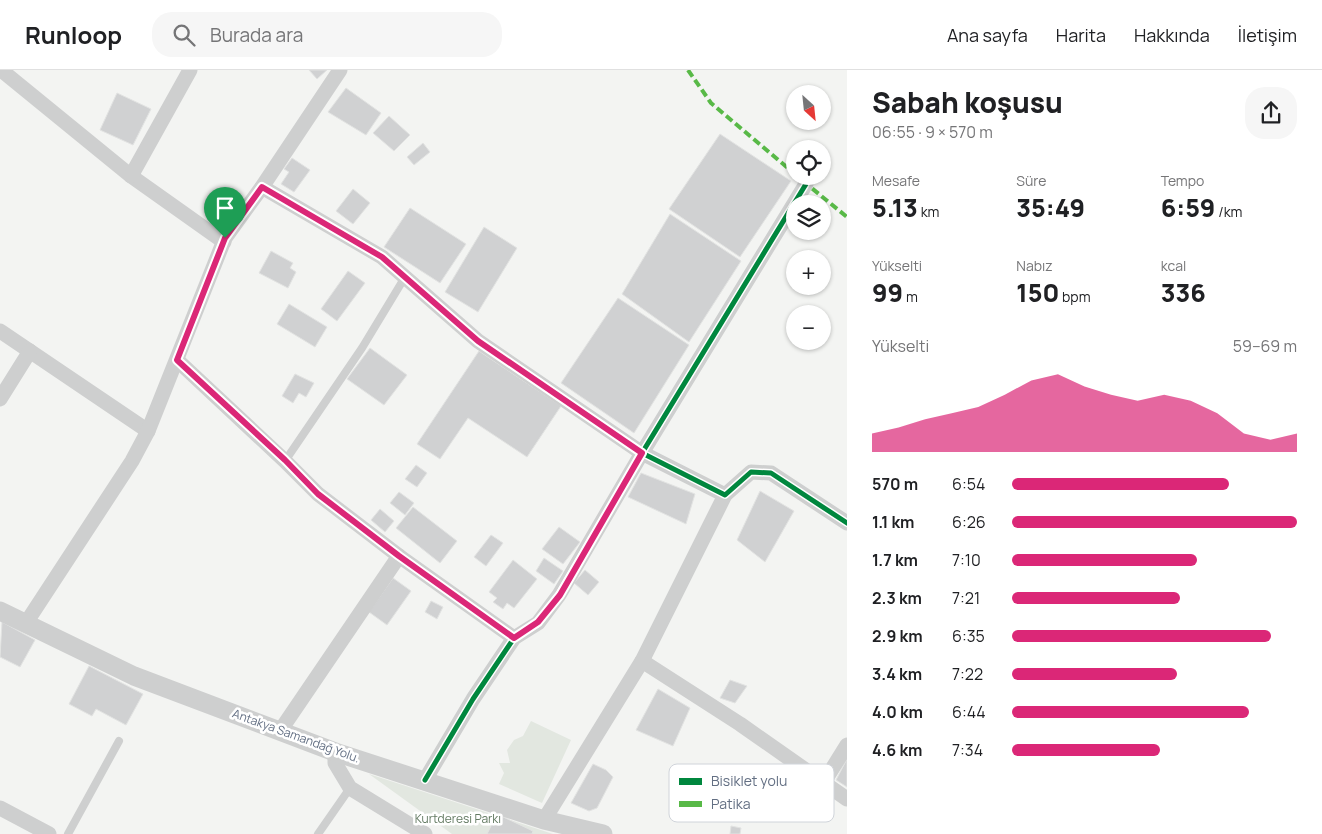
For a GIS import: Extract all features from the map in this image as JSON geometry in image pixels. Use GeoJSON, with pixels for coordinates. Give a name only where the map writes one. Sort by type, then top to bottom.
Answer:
{"type":"FeatureCollection","features":[{"type":"Feature","properties":{"kind":"street"},"geometry":{"type":"LineString","coordinates":[[1,70],[131,176],[224,242]]}},
{"type":"Feature","properties":{"kind":"street"},"geometry":{"type":"LineString","coordinates":[[131,176],[190,70]]}},
{"type":"Feature","properties":{"kind":"street"},"geometry":{"type":"LineString","coordinates":[[26,623],[132,461],[148,431],[224,242],[340,70]]}},
{"type":"Feature","properties":{"kind":"street"},"geometry":{"type":"LineString","coordinates":[[425,780],[473,699],[514,638],[538,622],[560,595],[642,453],[805,185]]}},
{"type":"Feature","properties":{"kind":"street"},"geometry":{"type":"LineString","coordinates":[[262,187],[382,257],[478,341],[642,453],[725,495]]}},
{"type":"Feature","properties":{"kind":"street"},"geometry":{"type":"LineString","coordinates":[[0,331],[148,431]]}},
{"type":"Feature","properties":{"kind":"street"},"geometry":{"type":"LineString","coordinates":[[0,399],[30,351]]}},
{"type":"Feature","properties":{"kind":"street"},"geometry":{"type":"LineString","coordinates":[[177,360],[285,460],[318,494],[399,556],[514,638]]}},
{"type":"Feature","properties":{"kind":"street"},"geometry":{"type":"LineString","coordinates":[[544,820],[642,661],[725,495],[751,472],[771,473],[847,523]]}},
{"type":"Feature","properties":{"kind":"street"},"geometry":{"type":"LineString","coordinates":[[280,731],[399,556]]}},
{"type":"Feature","properties":{"kind":"street","name":"Antakya Samandağ Yolu."},"geometry":{"type":"LineString","coordinates":[[0,611],[134,676],[335,752],[544,820],[603,834]]}},
{"type":"Feature","properties":{"kind":"street"},"geometry":{"type":"LineString","coordinates":[[642,661],[798,764]]}},
{"type":"Feature","properties":{"kind":"street"},"geometry":{"type":"LineString","coordinates":[[834,766],[847,745]]}},
{"type":"Feature","properties":{"kind":"street"},"geometry":{"type":"LineString","coordinates":[[335,752],[335,764],[350,788],[425,834]]}},
{"type":"Feature","properties":{"kind":"street"},"geometry":{"type":"LineString","coordinates":[[834,789],[847,799]]}},
{"type":"Feature","properties":{"kind":"street"},"geometry":{"type":"LineString","coordinates":[[0,808],[49,834]]}},
{"type":"Feature","properties":{"kind":"lane"},"geometry":{"type":"LineString","coordinates":[[285,460],[362,348],[405,277]]}},
{"type":"Feature","properties":{"kind":"lane"},"geometry":{"type":"LineString","coordinates":[[68,834],[119,741]]}},
{"type":"Feature","properties":{"kind":"lane"},"geometry":{"type":"LineString","coordinates":[[318,834],[350,788]]}},
{"type":"Feature","properties":{"kind":"green space"},"geometry":{"type":"Polygon","coordinates":[[[531,721],[571,740],[542,803],[499,784],[504,773],[499,763],[510,763],[507,750],[514,740],[523,736],[531,721]]]}},
{"type":"Feature","properties":{"kind":"green space","name":"Kurtderesi Parkı"},"geometry":{"type":"Polygon","coordinates":[[[369,774],[553,834],[452,834],[369,774]]]}},
{"type":"Feature","properties":{"kind":"building"},"geometry":{"type":"Polygon","coordinates":[[[309,70],[327,70],[317,79],[309,70]]]}},
{"type":"Feature","properties":{"kind":"building"},"geometry":{"type":"Polygon","coordinates":[[[346,88],[381,113],[366,135],[328,112],[346,88]]]}},
{"type":"Feature","properties":{"kind":"building"},"geometry":{"type":"Polygon","coordinates":[[[117,93],[151,109],[133,145],[100,130],[117,93]]]}},
{"type":"Feature","properties":{"kind":"building"},"geometry":{"type":"Polygon","coordinates":[[[389,116],[410,135],[394,151],[373,133],[389,116]]]}},
{"type":"Feature","properties":{"kind":"building"},"geometry":{"type":"Polygon","coordinates":[[[720,134],[786,178],[786,185],[788,185],[740,257],[669,209],[720,134]]]}},
{"type":"Feature","properties":{"kind":"building"},"geometry":{"type":"Polygon","coordinates":[[[423,143],[430,152],[414,165],[407,157],[423,143]]]}},
{"type":"Feature","properties":{"kind":"building"},"geometry":{"type":"Polygon","coordinates":[[[292,158],[310,170],[294,192],[281,184],[289,172],[284,169],[292,158]]]}},
{"type":"Feature","properties":{"kind":"building"},"geometry":{"type":"Polygon","coordinates":[[[353,189],[370,203],[353,224],[336,211],[353,189]]]}},
{"type":"Feature","properties":{"kind":"building"},"geometry":{"type":"Polygon","coordinates":[[[410,208],[466,244],[440,283],[384,247],[410,208]]]}},
{"type":"Feature","properties":{"kind":"building"},"geometry":{"type":"Polygon","coordinates":[[[670,214],[741,261],[689,342],[622,294],[670,214]]]}},
{"type":"Feature","properties":{"kind":"building"},"geometry":{"type":"Polygon","coordinates":[[[484,227],[517,248],[478,312],[445,292],[484,227]]]}},
{"type":"Feature","properties":{"kind":"building"},"geometry":{"type":"Polygon","coordinates":[[[271,251],[293,263],[290,268],[296,272],[288,288],[259,273],[271,251]]]}},
{"type":"Feature","properties":{"kind":"building"},"geometry":{"type":"Polygon","coordinates":[[[348,271],[365,283],[337,321],[321,309],[348,271]]]}},
{"type":"Feature","properties":{"kind":"building"},"geometry":{"type":"Polygon","coordinates":[[[618,298],[689,345],[634,433],[561,383],[618,298]]]}},
{"type":"Feature","properties":{"kind":"building"},"geometry":{"type":"Polygon","coordinates":[[[289,304],[327,327],[315,347],[277,324],[289,304]]]}},
{"type":"Feature","properties":{"kind":"building"},"geometry":{"type":"Polygon","coordinates":[[[370,348],[407,375],[384,405],[347,379],[370,348]]]}},
{"type":"Feature","properties":{"kind":"building"},"geometry":{"type":"Polygon","coordinates":[[[479,351],[561,406],[527,457],[468,418],[440,459],[417,444],[479,351]]]}},
{"type":"Feature","properties":{"kind":"building"},"geometry":{"type":"Polygon","coordinates":[[[295,374],[314,383],[306,397],[299,393],[293,403],[282,396],[295,374]]]}},
{"type":"Feature","properties":{"kind":"building"},"geometry":{"type":"Polygon","coordinates":[[[416,465],[427,473],[417,487],[405,479],[416,465]]]}},
{"type":"Feature","properties":{"kind":"building"},"geometry":{"type":"Polygon","coordinates":[[[641,473],[695,494],[686,524],[628,497],[641,473]]]}},
{"type":"Feature","properties":{"kind":"building"},"geometry":{"type":"Polygon","coordinates":[[[760,491],[794,511],[765,562],[737,540],[760,491]]]}},
{"type":"Feature","properties":{"kind":"building"},"geometry":{"type":"Polygon","coordinates":[[[399,492],[414,503],[405,515],[390,503],[399,492]]]}},
{"type":"Feature","properties":{"kind":"building"},"geometry":{"type":"Polygon","coordinates":[[[413,507],[457,541],[440,563],[396,528],[413,507]]]}},
{"type":"Feature","properties":{"kind":"building"},"geometry":{"type":"Polygon","coordinates":[[[380,509],[394,521],[385,532],[371,520],[380,509]]]}},
{"type":"Feature","properties":{"kind":"building"},"geometry":{"type":"Polygon","coordinates":[[[559,527],[580,542],[563,564],[542,549],[559,527]]]}},
{"type":"Feature","properties":{"kind":"building"},"geometry":{"type":"Polygon","coordinates":[[[491,535],[503,543],[486,566],[474,557],[491,535]]]}},
{"type":"Feature","properties":{"kind":"building"},"geometry":{"type":"Polygon","coordinates":[[[544,558],[563,571],[554,584],[536,571],[544,558]]]}},
{"type":"Feature","properties":{"kind":"building"},"geometry":{"type":"Polygon","coordinates":[[[513,560],[537,579],[514,608],[507,603],[503,609],[493,602],[497,598],[489,592],[513,560]]]}},
{"type":"Feature","properties":{"kind":"building"},"geometry":{"type":"Polygon","coordinates":[[[585,570],[599,582],[588,595],[574,583],[585,570]]]}},
{"type":"Feature","properties":{"kind":"building"},"geometry":{"type":"Polygon","coordinates":[[[393,578],[411,591],[387,625],[369,612],[393,578]]]}},
{"type":"Feature","properties":{"kind":"building"},"geometry":{"type":"Polygon","coordinates":[[[431,601],[443,607],[437,619],[425,612],[431,601]]]}},
{"type":"Feature","properties":{"kind":"building"},"geometry":{"type":"Polygon","coordinates":[[[2,622],[35,640],[20,667],[0,657],[2,622]]]}},
{"type":"Feature","properties":{"kind":"building"},"geometry":{"type":"Polygon","coordinates":[[[89,666],[143,694],[126,725],[96,709],[92,716],[69,704],[89,666]]]}},
{"type":"Feature","properties":{"kind":"building"},"geometry":{"type":"Polygon","coordinates":[[[730,680],[747,686],[735,703],[720,698],[730,680]]]}},
{"type":"Feature","properties":{"kind":"building"},"geometry":{"type":"Polygon","coordinates":[[[658,689],[690,708],[673,746],[636,730],[658,689]]]}},
{"type":"Feature","properties":{"kind":"building"},"geometry":{"type":"Polygon","coordinates":[[[847,759],[847,787],[836,780],[847,759]]]}},
{"type":"Feature","properties":{"kind":"building"},"geometry":{"type":"Polygon","coordinates":[[[593,764],[606,770],[613,777],[597,808],[589,811],[571,803],[593,764]]]}},
{"type":"Feature","properties":{"kind":"building"},"geometry":{"type":"Polygon","coordinates":[[[497,814],[533,831],[532,834],[487,834],[497,814]]]}},
{"type":"Feature","properties":{"kind":"building"},"geometry":{"type":"Polygon","coordinates":[[[731,826],[741,828],[740,834],[730,834],[731,826]]]}},
{"type":"Feature","properties":{"kind":"marked path"},"geometry":{"type":"LineString","coordinates":[[688,70],[711,103],[786,166]]}},
{"type":"Feature","properties":{"kind":"marked path"},"geometry":{"type":"LineString","coordinates":[[808,185],[847,217]]}},
{"type":"Feature","properties":{"kind":"cycle path"},"geometry":{"type":"LineString","coordinates":[[425,780],[473,699],[514,638],[538,623],[559,595],[642,453],[805,185]]}},
{"type":"Feature","properties":{"kind":"cycle path"},"geometry":{"type":"LineString","coordinates":[[262,187],[382,257],[478,341],[642,453],[725,495],[751,472],[771,473],[847,523]]}},
{"type":"Feature","properties":{"kind":"route"},"geometry":{"type":"LineString","coordinates":[[262,187],[382,257],[478,341],[642,453],[560,595],[538,622],[514,638],[399,556],[318,494],[285,460],[177,360],[225,238],[262,187]]}}]}
